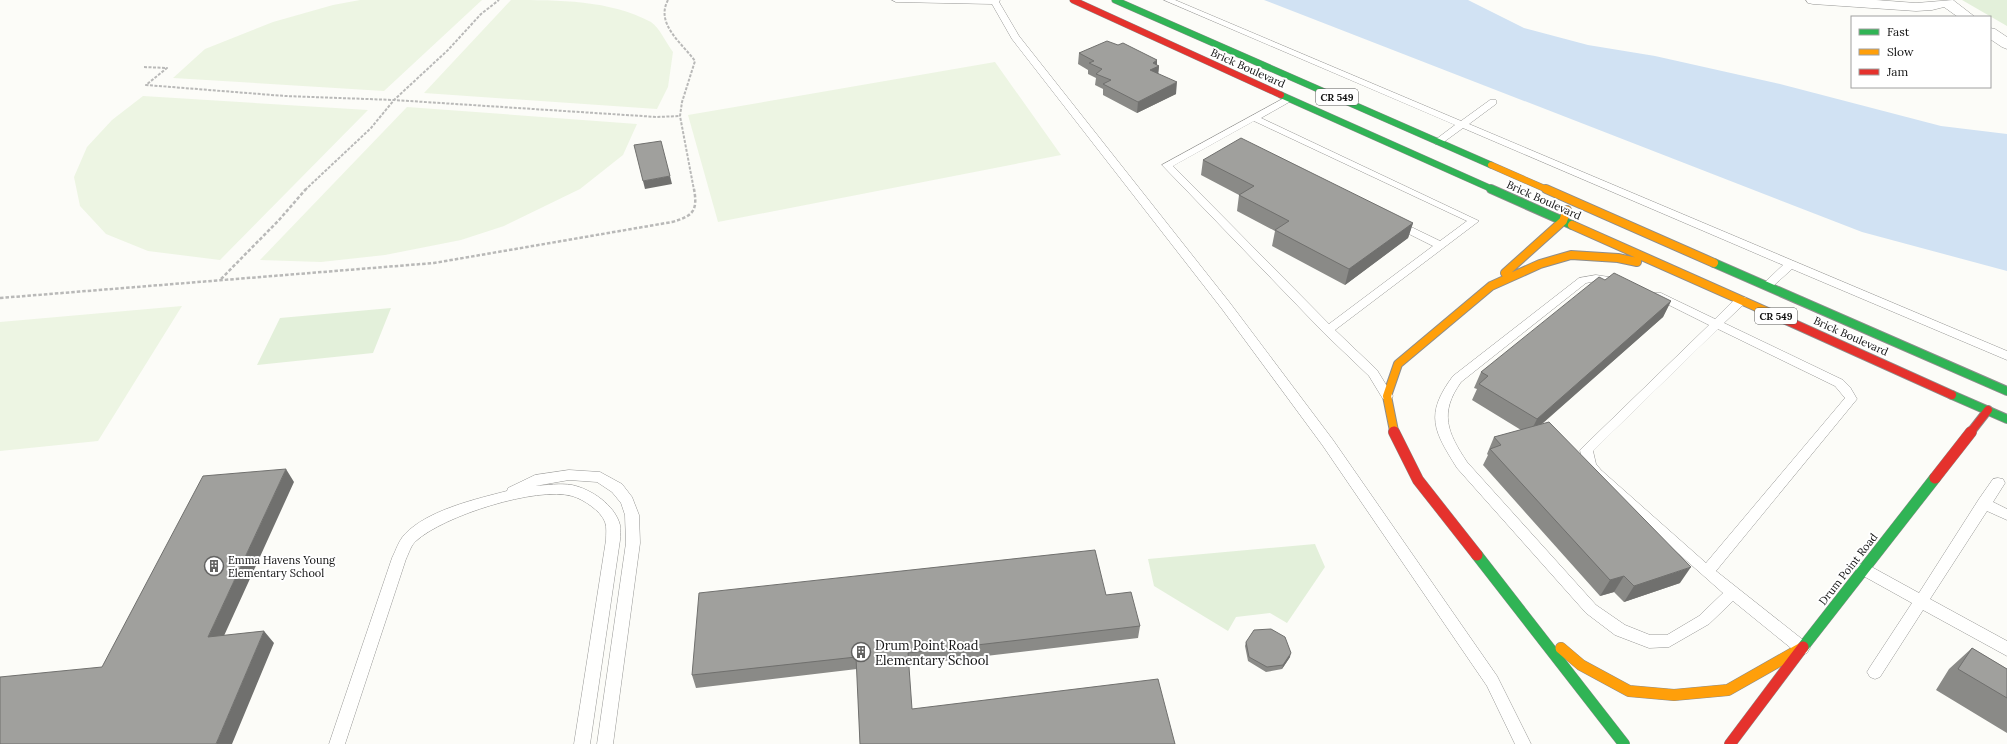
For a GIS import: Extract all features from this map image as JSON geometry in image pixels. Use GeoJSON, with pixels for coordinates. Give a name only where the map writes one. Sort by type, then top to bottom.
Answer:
{"type":"FeatureCollection","features":[{"type":"Feature","properties":{"kind":"main road","name":"Brick Boulevard"},"geometry":{"type":"LineString","coordinates":[[1073,0],[1288,99],[2007,419]]}},
{"type":"Feature","properties":{"kind":"main road","name":"Brick Boulevard"},"geometry":{"type":"LineString","coordinates":[[1115,0],[2007,391]]}},
{"type":"Feature","properties":{"kind":"main road"},"geometry":{"type":"LineString","coordinates":[[1559,195],[1567,209],[1563,221],[1491,286],[1398,364],[1387,396],[1395,436],[1418,480],[1528,619],[1624,744]]}},
{"type":"Feature","properties":{"kind":"main road"},"geometry":{"type":"LineString","coordinates":[[1491,286],[1540,264],[1571,255],[1618,258],[1676,272]]}},
{"type":"Feature","properties":{"kind":"main road"},"geometry":{"type":"LineString","coordinates":[[1988,410],[2007,413]]}},
{"type":"Feature","properties":{"kind":"main road","name":"Drum Point Road"},"geometry":{"type":"LineString","coordinates":[[1730,744],[1863,569],[1988,410]]}},
{"type":"Feature","properties":{"kind":"main road"},"geometry":{"type":"LineString","coordinates":[[1528,619],[1581,665],[1629,691],[1674,695],[1728,690],[1802,648]]}},
{"type":"Feature","properties":{"kind":"street"},"geometry":{"type":"LineString","coordinates":[[1813,0],[1916,7],[1930,7],[1946,1],[1967,16]]}},
{"type":"Feature","properties":{"kind":"street"},"geometry":{"type":"LineString","coordinates":[[1991,33],[2007,44]]}},
{"type":"Feature","properties":{"kind":"lane"},"geometry":{"type":"LineString","coordinates":[[896,0],[996,1],[1015,37],[1226,306],[1328,443],[1492,681],[1523,744]]}},
{"type":"Feature","properties":{"kind":"lane"},"geometry":{"type":"LineString","coordinates":[[1168,0],[2007,356]]}},
{"type":"Feature","properties":{"kind":"lane"},"geometry":{"type":"LineString","coordinates":[[1288,99],[1254,118],[1224,138],[1167,165],[1372,373],[1387,396]]}},
{"type":"Feature","properties":{"kind":"lane"},"geometry":{"type":"LineString","coordinates":[[1438,142],[1460,124],[1493,102]]}},
{"type":"Feature","properties":{"kind":"lane"},"geometry":{"type":"LineString","coordinates":[[1254,118],[1474,221],[1328,330]]}},
{"type":"Feature","properties":{"kind":"lane"},"geometry":{"type":"LineString","coordinates":[[1384,218],[1441,246]]}},
{"type":"Feature","properties":{"kind":"lane"},"geometry":{"type":"LineString","coordinates":[[1767,286],[1791,264]]}},
{"type":"Feature","properties":{"kind":"lane"},"geometry":{"type":"LineString","coordinates":[[1708,572],[1851,399],[1846,390],[1839,383],[1719,323],[1640,287],[1614,280],[1596,278],[1583,280],[1456,379],[1447,391],[1442,404],[1440,419],[1446,440],[1462,465],[1591,609],[1620,630],[1649,642],[1669,640],[1704,620],[1733,592]]}},
{"type":"Feature","properties":{"kind":"lane"},"geometry":{"type":"LineString","coordinates":[[1741,300],[1719,323],[1586,450],[1590,465],[1596,473],[1708,572],[1802,648]]}},
{"type":"Feature","properties":{"kind":"lane"},"geometry":{"type":"LineString","coordinates":[[503,497],[536,480],[570,475],[600,477],[617,488],[627,501],[632,516],[633,543],[605,744]]}},
{"type":"Feature","properties":{"kind":"lane"},"geometry":{"type":"LineString","coordinates":[[1875,672],[1998,483]]}},
{"type":"Feature","properties":{"kind":"lane"},"geometry":{"type":"LineString","coordinates":[[337,744],[399,558],[410,538],[428,525],[459,509],[503,497],[540,491],[570,490],[596,502],[612,521],[613,540],[582,744]]}},
{"type":"Feature","properties":{"kind":"lane"},"geometry":{"type":"LineString","coordinates":[[1984,503],[2007,515]]}},
{"type":"Feature","properties":{"kind":"lane"},"geometry":{"type":"LineString","coordinates":[[1863,569],[2007,649]]}},
{"type":"Feature","properties":{"kind":"lane"},"geometry":{"type":"LineString","coordinates":[[601,616],[623,614]]}},
{"type":"Feature","properties":{"kind":"path"},"geometry":{"type":"LineString","coordinates":[[221,280],[279,220],[300,195],[371,128],[394,100],[448,50],[481,14],[499,0]]}},
{"type":"Feature","properties":{"kind":"path"},"geometry":{"type":"LineString","coordinates":[[0,298],[434,263],[664,223],[684,218],[692,214],[697,204],[679,106],[691,80],[695,61],[678,42],[663,18],[664,9],[668,0]]}},
{"type":"Feature","properties":{"kind":"path"},"geometry":{"type":"LineString","coordinates":[[144,67],[167,68],[146,85],[285,96],[394,100],[604,114],[680,116]]}},
{"type":"Feature","properties":{"kind":"green space"},"geometry":{"type":"Polygon","coordinates":[[[360,0],[482,0],[384,91],[173,78],[205,49],[273,22],[333,5],[360,0]]]}},
{"type":"Feature","properties":{"kind":"green space"},"geometry":{"type":"Polygon","coordinates":[[[511,0],[565,1],[601,5],[618,9],[651,22],[660,32],[673,52],[668,87],[657,109],[424,93],[511,0]]]}},
{"type":"Feature","properties":{"kind":"green space"},"geometry":{"type":"Polygon","coordinates":[[[1962,0],[2007,0],[2007,26],[1962,0]]]}},
{"type":"Feature","properties":{"kind":"green space"},"geometry":{"type":"Polygon","coordinates":[[[995,62],[1061,155],[718,222],[688,115],[995,62]]]}},
{"type":"Feature","properties":{"kind":"green space"},"geometry":{"type":"Polygon","coordinates":[[[143,96],[368,110],[220,260],[148,251],[106,234],[80,206],[74,177],[87,147],[112,120],[143,96]]]}},
{"type":"Feature","properties":{"kind":"green space"},"geometry":{"type":"Polygon","coordinates":[[[407,107],[637,124],[623,155],[580,189],[504,226],[461,240],[385,255],[321,262],[260,260],[407,107]]]}},
{"type":"Feature","properties":{"kind":"green space"},"geometry":{"type":"Polygon","coordinates":[[[182,306],[98,441],[0,451],[0,322],[182,306]]]}},
{"type":"Feature","properties":{"kind":"green space"},"geometry":{"type":"Polygon","coordinates":[[[391,308],[373,353],[257,365],[280,318],[391,308]]]}},
{"type":"Feature","properties":{"kind":"green space"},"geometry":{"type":"Polygon","coordinates":[[[1315,544],[1325,567],[1287,623],[1270,613],[1236,617],[1228,631],[1154,586],[1148,559],[1315,544]]]}},
{"type":"Feature","properties":{"kind":"water"},"geometry":{"type":"Polygon","coordinates":[[[1264,0],[1468,0],[1524,28],[1588,45],[1655,56],[1780,84],[1941,126],[2007,134],[2007,271],[1862,232],[1264,0]]]}},
{"type":"Feature","properties":{"kind":"building"},"geometry":{"type":"Polygon","coordinates":[[[1107,41],[1118,45],[1123,43],[1157,60],[1153,63],[1159,66],[1150,70],[1177,82],[1138,102],[1103,84],[1111,80],[1096,74],[1102,69],[1089,63],[1094,61],[1079,53],[1107,41]]]}},
{"type":"Feature","properties":{"kind":"building"},"geometry":{"type":"Polygon","coordinates":[[[1241,138],[1413,223],[1349,269],[1275,230],[1289,221],[1239,195],[1254,186],[1203,160],[1241,138]]]}},
{"type":"Feature","properties":{"kind":"building"},"geometry":{"type":"Polygon","coordinates":[[[661,141],[670,176],[643,181],[634,145],[661,141]]]}},
{"type":"Feature","properties":{"kind":"building"},"geometry":{"type":"Polygon","coordinates":[[[1614,273],[1671,301],[1537,419],[1479,384],[1488,376],[1481,372],[1599,277],[1605,280],[1614,273]]]}},
{"type":"Feature","properties":{"kind":"building"},"geometry":{"type":"Polygon","coordinates":[[[1549,422],[1691,567],[1634,586],[1624,576],[1610,580],[1490,449],[1501,445],[1494,437],[1549,422]]]}},
{"type":"Feature","properties":{"kind":"building","name":"Emma Havens Young Elementary School"},"geometry":{"type":"Polygon","coordinates":[[[286,469],[208,637],[264,631],[216,744],[0,744],[0,677],[102,667],[203,476],[286,469]]]}},
{"type":"Feature","properties":{"kind":"building","name":"Drum Point Road Elementary School"},"geometry":{"type":"Polygon","coordinates":[[[1095,550],[1106,595],[1131,592],[1140,626],[908,653],[912,709],[1158,679],[1175,744],[860,744],[856,657],[692,675],[699,593],[1095,550]]]}},
{"type":"Feature","properties":{"kind":"building"},"geometry":{"type":"Polygon","coordinates":[[[1271,629],[1285,637],[1291,653],[1283,665],[1267,667],[1249,657],[1246,642],[1254,630],[1271,629]]]}},
{"type":"Feature","properties":{"kind":"building"},"geometry":{"type":"Polygon","coordinates":[[[1972,648],[2007,669],[2007,698],[1958,669],[1972,648]]]}},
{"type":"Feature","properties":{"kind":"traffic: fast"},"geometry":{"type":"LineString","coordinates":[[1115,0],[1491,165]]}},
{"type":"Feature","properties":{"kind":"traffic: fast"},"geometry":{"type":"LineString","coordinates":[[1281,95],[1572,225]]}},
{"type":"Feature","properties":{"kind":"traffic: fast"},"geometry":{"type":"LineString","coordinates":[[1714,263],[2007,391]]}},
{"type":"Feature","properties":{"kind":"traffic: fast"},"geometry":{"type":"LineString","coordinates":[[1952,395],[2007,419]]}},
{"type":"Feature","properties":{"kind":"traffic: fast"},"geometry":{"type":"LineString","coordinates":[[1803,647],[1935,478]]}},
{"type":"Feature","properties":{"kind":"traffic: fast"},"geometry":{"type":"LineString","coordinates":[[1477,555],[1624,744]]}},
{"type":"Feature","properties":{"kind":"traffic: slow"},"geometry":{"type":"LineString","coordinates":[[1491,165],[1714,263]]}},
{"type":"Feature","properties":{"kind":"traffic: slow"},"geometry":{"type":"LineString","coordinates":[[1505,273],[1563,221],[1567,210]]}},
{"type":"Feature","properties":{"kind":"traffic: slow"},"geometry":{"type":"LineString","coordinates":[[1572,225],[1779,317]]}},
{"type":"Feature","properties":{"kind":"traffic: slow"},"geometry":{"type":"LineString","coordinates":[[1394,431],[1387,396],[1398,364],[1491,286],[1540,264],[1571,255],[1618,258],[1637,262]]}},
{"type":"Feature","properties":{"kind":"traffic: slow"},"geometry":{"type":"LineString","coordinates":[[1561,648],[1581,665],[1629,691],[1674,695],[1728,690],[1802,648]]}},
{"type":"Feature","properties":{"kind":"traffic: jam"},"geometry":{"type":"LineString","coordinates":[[1073,0],[1281,95]]}},
{"type":"Feature","properties":{"kind":"traffic: jam"},"geometry":{"type":"LineString","coordinates":[[1779,317],[1952,395]]}},
{"type":"Feature","properties":{"kind":"traffic: jam"},"geometry":{"type":"LineString","coordinates":[[1935,478],[1988,410]]}},
{"type":"Feature","properties":{"kind":"traffic: jam"},"geometry":{"type":"LineString","coordinates":[[1394,431],[1418,480],[1477,555]]}},
{"type":"Feature","properties":{"kind":"traffic: jam"},"geometry":{"type":"LineString","coordinates":[[1730,744],[1803,647]]}},
{"type":"Feature","properties":{"kind":"place","name":"Emma Havens Young Elementary School"},"geometry":{"type":"Point","coordinates":[214,566]}},
{"type":"Feature","properties":{"kind":"place","name":"Drum Point Road Elementary School"},"geometry":{"type":"Point","coordinates":[861,652]}}]}
